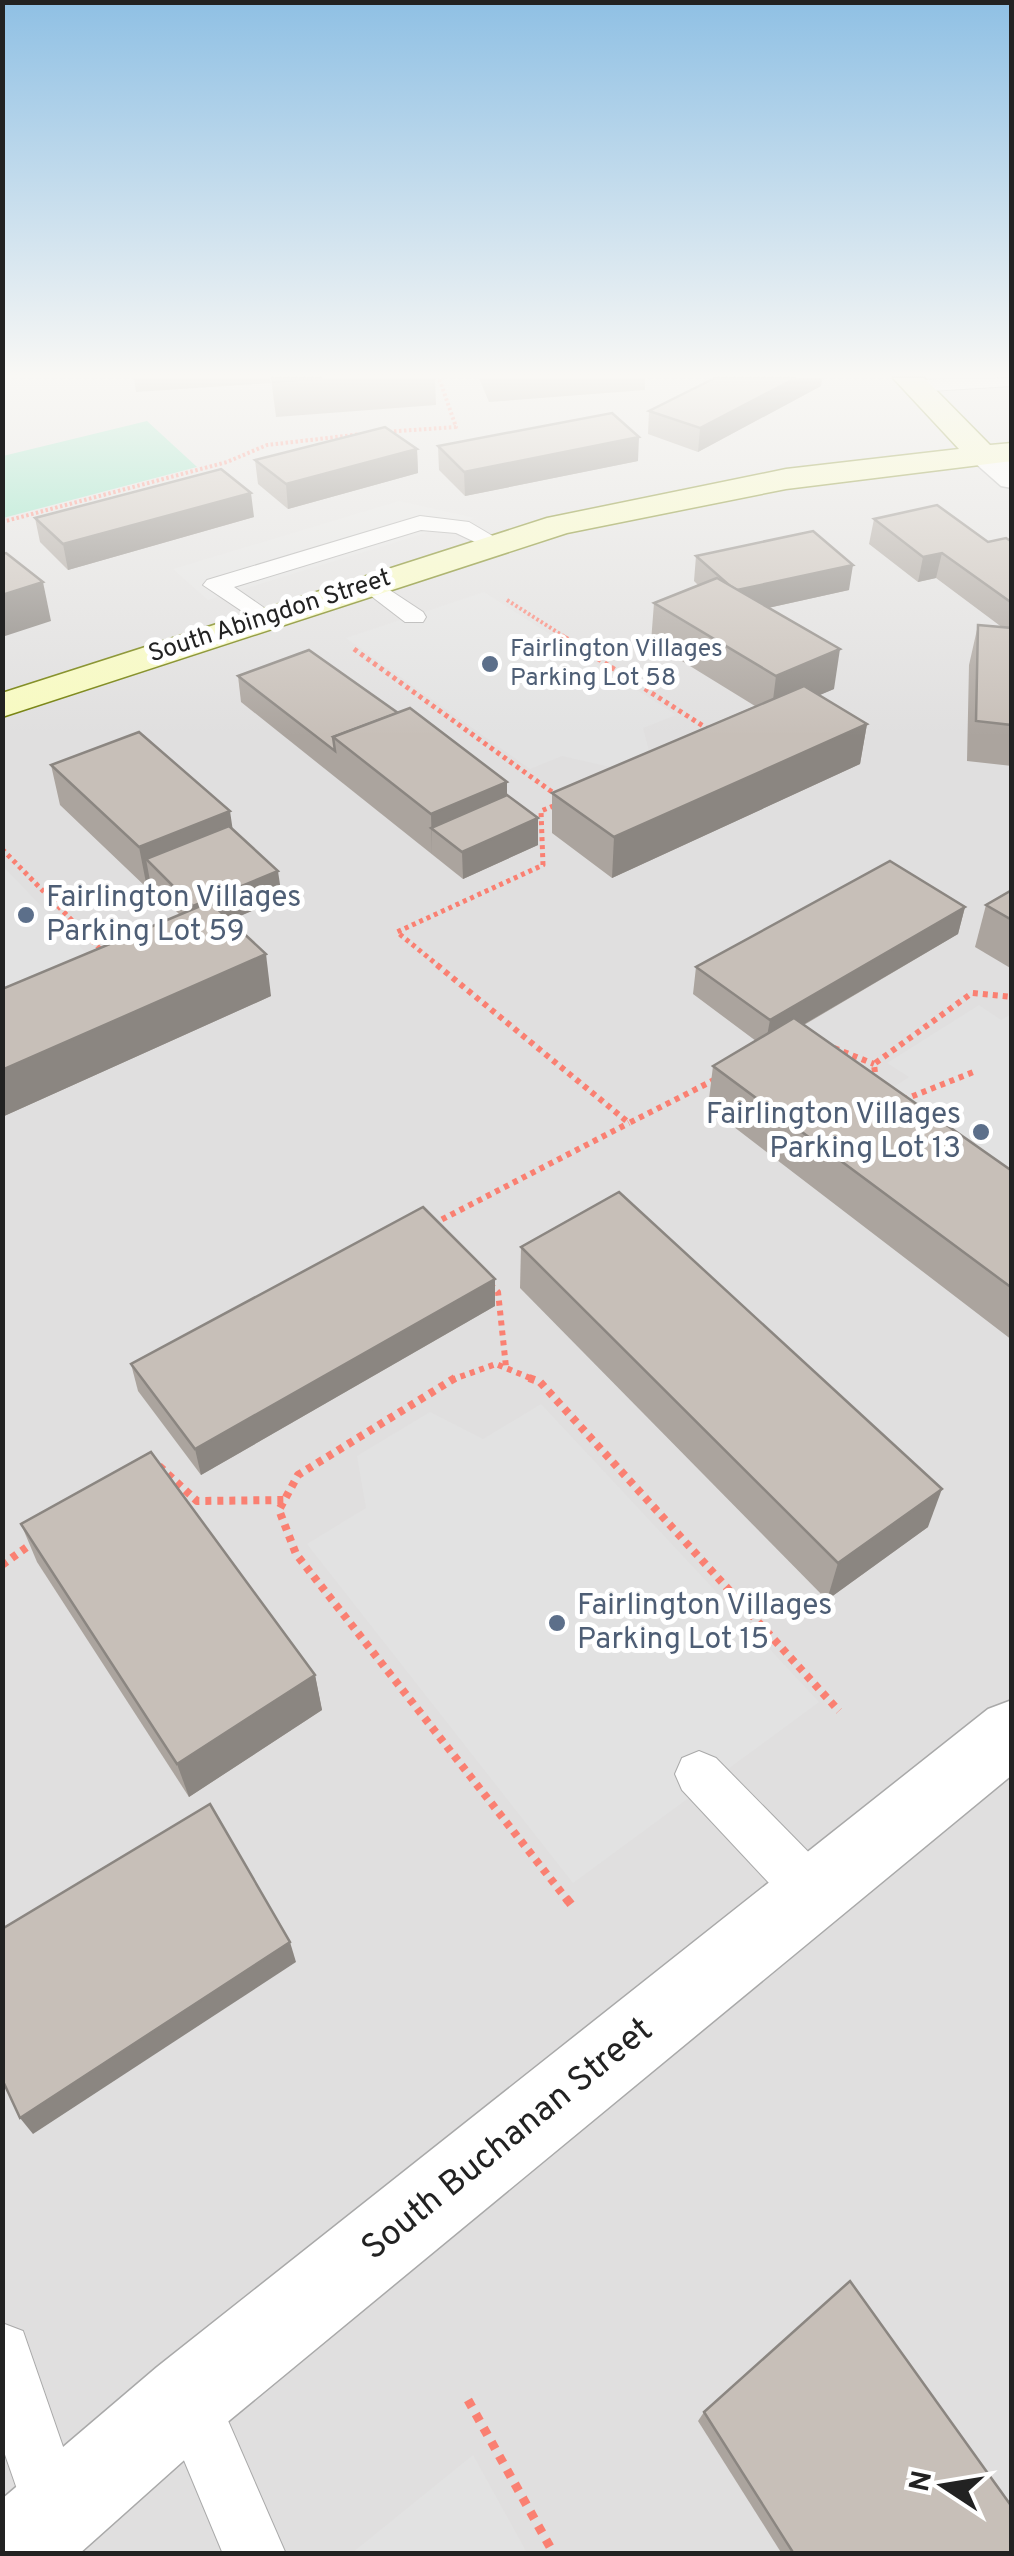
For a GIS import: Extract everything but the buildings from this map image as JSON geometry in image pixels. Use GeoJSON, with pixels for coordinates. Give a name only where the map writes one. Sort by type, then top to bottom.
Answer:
{"type":"FeatureCollection","features":[{"type":"Feature","properties":{"kind":"street","name":"South Abingdon Street"},"geometry":{"type":"LineString","coordinates":[[2,706],[559,525],[696,497]]}},
{"type":"Feature","properties":{"kind":"street","name":"South Buchanan Street"},"geometry":{"type":"LineString","coordinates":[[33,2535],[188,2398],[1012,1732]]}},
{"type":"Feature","properties":{"kind":"lane"},"geometry":{"type":"LineString","coordinates":[[264,618],[215,585],[420,523],[461,527],[496,545]]}},
{"type":"Feature","properties":{"kind":"lane"},"geometry":{"type":"LineString","coordinates":[[370,584],[414,617]]}},
{"type":"Feature","properties":{"kind":"lane"},"geometry":{"type":"LineString","coordinates":[[698,1774],[814,1894]]}},
{"type":"Feature","properties":{"kind":"lane"},"geometry":{"type":"LineString","coordinates":[[2,2352],[33,2535]]}},
{"type":"Feature","properties":{"kind":"lane"},"geometry":{"type":"LineString","coordinates":[[188,2398],[255,2554]]}},
{"type":"Feature","properties":{"kind":"path"},"geometry":{"type":"LineString","coordinates":[[2,522],[95,497]]}},
{"type":"Feature","properties":{"kind":"path"},"geometry":{"type":"LineString","coordinates":[[501,596],[716,734],[699,742]]}},
{"type":"Feature","properties":{"kind":"path"},"geometry":{"type":"LineString","coordinates":[[348,645],[564,801],[541,811],[543,865],[397,932],[629,1122]]}},
{"type":"Feature","properties":{"kind":"path"},"geometry":{"type":"LineString","coordinates":[[2,849],[115,965]]}},
{"type":"Feature","properties":{"kind":"path"},"geometry":{"type":"LineString","coordinates":[[874,1064],[972,993],[1012,997]]}},
{"type":"Feature","properties":{"kind":"path"},"geometry":{"type":"LineString","coordinates":[[829,1046],[874,1064]]}},
{"type":"Feature","properties":{"kind":"path"},"geometry":{"type":"LineString","coordinates":[[874,1064],[877,1094]]}},
{"type":"Feature","properties":{"kind":"path"},"geometry":{"type":"LineString","coordinates":[[908,1115],[893,1105],[976,1071]]}},
{"type":"Feature","properties":{"kind":"path"},"geometry":{"type":"LineString","coordinates":[[445,1236],[431,1222],[726,1074]]}},
{"type":"Feature","properties":{"kind":"path"},"geometry":{"type":"LineString","coordinates":[[484,1278],[498,1292],[506,1368]]}},
{"type":"Feature","properties":{"kind":"path"},"geometry":{"type":"LineString","coordinates":[[574,1908],[296,1554],[279,1510],[298,1475],[458,1376],[496,1364],[540,1382],[839,1712]]}},
{"type":"Feature","properties":{"kind":"path"},"geometry":{"type":"LineString","coordinates":[[146,1472],[160,1466],[197,1501],[284,1500]]}},
{"type":"Feature","properties":{"kind":"path"},"geometry":{"type":"LineString","coordinates":[[2,1565],[46,1534]]}},
{"type":"Feature","properties":{"kind":"path"},"geometry":{"type":"LineString","coordinates":[[468,2400],[554,2554]]}},
{"type":"Feature","properties":{"kind":"shaded area"},"geometry":{"type":"Polygon","coordinates":[[[3,497],[1011,497],[1011,2553],[3,2554],[3,497]]]}},
{"type":"Feature","properties":{"kind":"shaded area"},"geometry":{"type":"Polygon","coordinates":[[[399,501],[475,518],[208,600],[173,569],[399,501]]]}},
{"type":"Feature","properties":{"kind":"shaded area","name":"Fairlington Villages Parking Lot 58"},"geometry":{"type":"Polygon","coordinates":[[[484,592],[676,715],[643,728],[650,755],[619,769],[562,756],[530,769],[346,638],[484,592]]]}},
{"type":"Feature","properties":{"kind":"shaded area","name":"Fairlington Villages Parking Lot 59"},"geometry":{"type":"Polygon","coordinates":[[[2,865],[97,964],[2,1005],[2,865]]]}},
{"type":"Feature","properties":{"kind":"shaded area","name":"Fairlington Villages Parking Lot 13"},"geometry":{"type":"Polygon","coordinates":[[[979,1005],[1001,1020],[1011,1014],[1011,1175],[889,1090],[909,1077],[887,1063],[979,1005]]]}},
{"type":"Feature","properties":{"kind":"shaded area","name":"Fairlington Villages Parking Lot 15"},"geometry":{"type":"Polygon","coordinates":[[[541,1404],[819,1702],[573,1883],[307,1544],[366,1508],[357,1456],[430,1412],[483,1439],[541,1404]]]}},
{"type":"Feature","properties":{"kind":"shaded area"},"geometry":{"type":"Polygon","coordinates":[[[473,2455],[527,2553],[352,2553],[473,2455]]]}},
{"type":"Feature","properties":{"kind":"green space"},"geometry":{"type":"Polygon","coordinates":[[[3,497],[82,497],[3,518],[3,497]]]}},
{"type":"Feature","properties":{"kind":"place","name":"Fairlington Villages Parking Lot 58"},"geometry":{"type":"Point","coordinates":[490,664]}},
{"type":"Feature","properties":{"kind":"place","name":"Fairlington Villages Parking Lot 59"},"geometry":{"type":"Point","coordinates":[26,915]}},
{"type":"Feature","properties":{"kind":"place","name":"Fairlington Villages Parking Lot 13"},"geometry":{"type":"Point","coordinates":[981,1132]}},
{"type":"Feature","properties":{"kind":"place","name":"Fairlington Villages Parking Lot 15"},"geometry":{"type":"Point","coordinates":[557,1623]}}]}
